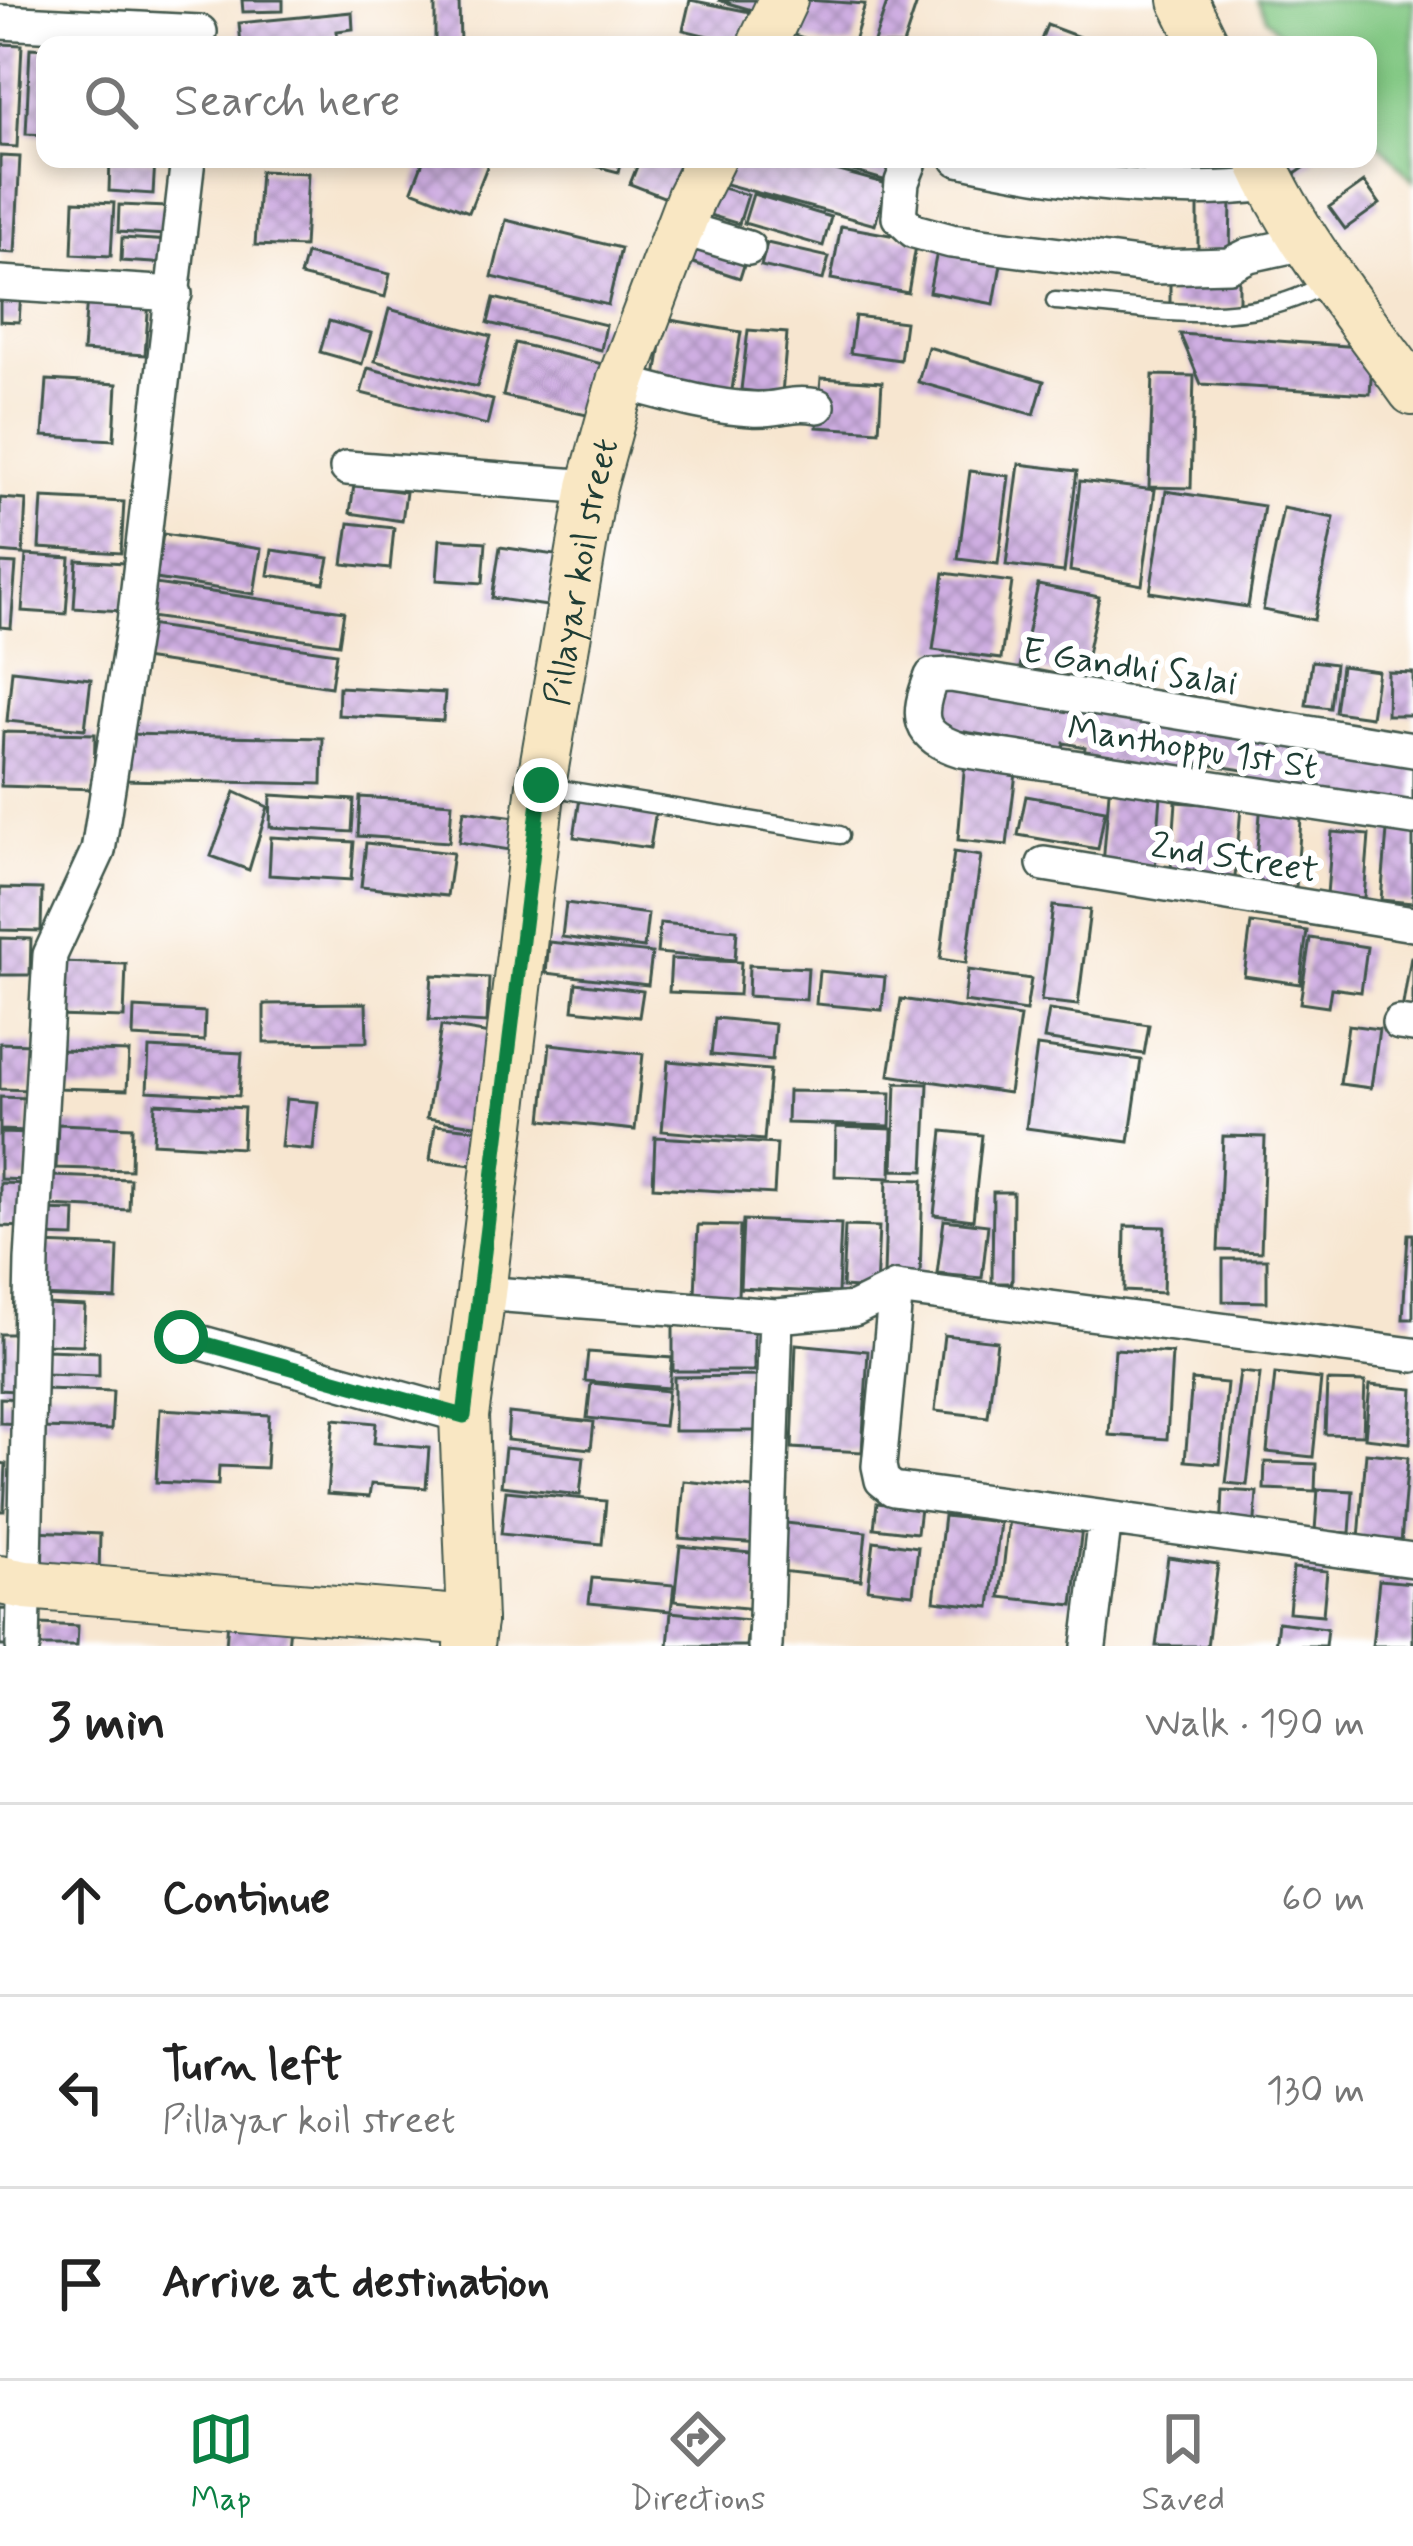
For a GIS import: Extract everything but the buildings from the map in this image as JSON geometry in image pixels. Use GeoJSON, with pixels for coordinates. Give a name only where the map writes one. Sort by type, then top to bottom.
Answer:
{"type":"FeatureCollection","features":[{"type":"Feature","properties":{"kind":"street"},"geometry":{"type":"LineString","coordinates":[[766,36],[783,0]]}},
{"type":"Feature","properties":{"kind":"street"},"geometry":{"type":"LineString","coordinates":[[1183,0],[1201,36]]}},
{"type":"Feature","properties":{"kind":"street"},"geometry":{"type":"LineString","coordinates":[[0,22],[200,26]]}},
{"type":"Feature","properties":{"kind":"street"},"geometry":{"type":"LineString","coordinates":[[23,1646],[13,1583],[50,956],[98,851],[134,623],[187,168]]}},
{"type":"Feature","properties":{"kind":"street","name":"Pillayar koil street"},"geometry":{"type":"LineString","coordinates":[[471,1633],[464,1416],[541,785],[592,487],[621,382],[706,168]]}},
{"type":"Feature","properties":{"kind":"street"},"geometry":{"type":"LineString","coordinates":[[907,168],[899,217],[914,231],[951,241],[1154,267],[1229,265],[1249,255],[1321,260]]}},
{"type":"Feature","properties":{"kind":"street"},"geometry":{"type":"LineString","coordinates":[[999,168],[1044,178],[1234,189],[1265,172],[1413,392]]}},
{"type":"Feature","properties":{"kind":"street"},"geometry":{"type":"LineString","coordinates":[[681,228],[748,248]]}},
{"type":"Feature","properties":{"kind":"street"},"geometry":{"type":"LineString","coordinates":[[0,283],[175,294]]}},
{"type":"Feature","properties":{"kind":"street"},"geometry":{"type":"LineString","coordinates":[[621,382],[715,405],[759,410],[793,402],[818,406]]}},
{"type":"Feature","properties":{"kind":"street"},"geometry":{"type":"LineString","coordinates":[[347,468],[592,487]]}},
{"type":"Feature","properties":{"kind":"street","name":"E Gandhi Salai"},"geometry":{"type":"LineString","coordinates":[[961,750],[925,732],[922,715],[932,676],[965,677],[1413,751]]}},
{"type":"Feature","properties":{"kind":"street","name":"Manthoppu 1st St"},"geometry":{"type":"LineString","coordinates":[[961,750],[1413,818]]}},
{"type":"Feature","properties":{"kind":"street","name":"2nd Street"},"geometry":{"type":"LineString","coordinates":[[1044,864],[1413,924]]}},
{"type":"Feature","properties":{"kind":"street"},"geometry":{"type":"LineString","coordinates":[[481,1292],[776,1316],[854,1309],[896,1288],[1413,1354]]}},
{"type":"Feature","properties":{"kind":"street"},"geometry":{"type":"LineString","coordinates":[[896,1288],[879,1466],[882,1480],[893,1489],[1413,1560]]}},
{"type":"Feature","properties":{"kind":"street"},"geometry":{"type":"LineString","coordinates":[[765,1646],[776,1316]]}},
{"type":"Feature","properties":{"kind":"street"},"geometry":{"type":"LineString","coordinates":[[181,1337],[464,1416]]}},
{"type":"Feature","properties":{"kind":"street"},"geometry":{"type":"LineString","coordinates":[[1089,1646],[1105,1518]]}},
{"type":"Feature","properties":{"kind":"street"},"geometry":{"type":"LineString","coordinates":[[13,1583],[471,1633]]}},
{"type":"Feature","properties":{"kind":"lane"},"geometry":{"type":"LineString","coordinates":[[1055,302],[1239,314],[1304,297],[1321,260]]}},
{"type":"Feature","properties":{"kind":"lane"},"geometry":{"type":"LineString","coordinates":[[541,785],[602,799],[840,835]]}},
{"type":"Feature","properties":{"kind":"green space"},"geometry":{"type":"Polygon","coordinates":[[[1257,0],[1413,0],[1413,181],[1377,141],[1377,36],[1282,36],[1257,0]]]}},
{"type":"Feature","properties":{"kind":"route"},"geometry":{"type":"LineString","coordinates":[[181,1337],[464,1416],[541,785]]}}]}
